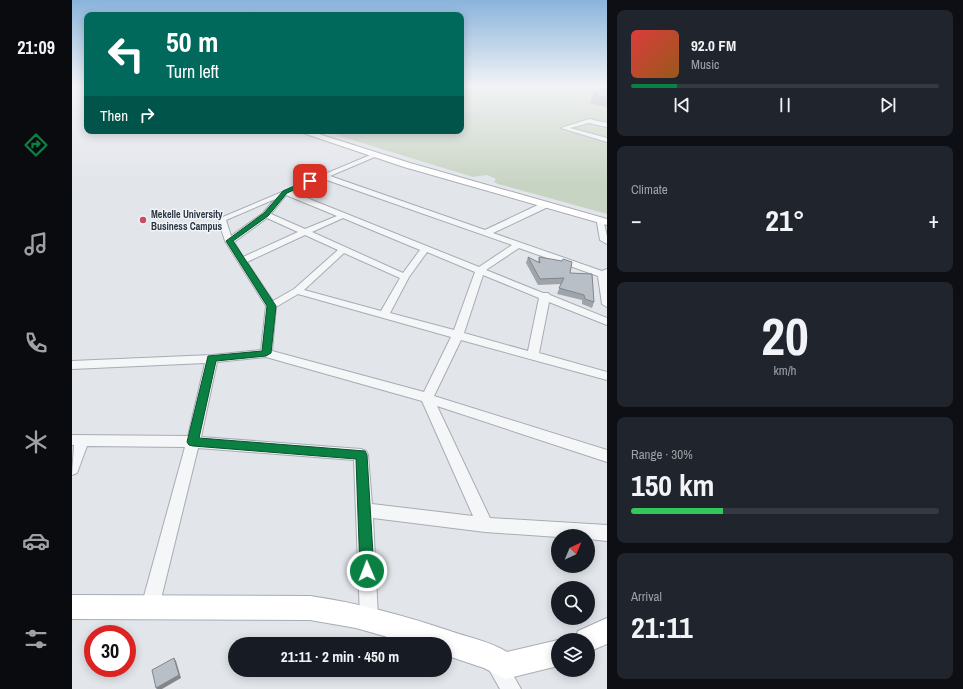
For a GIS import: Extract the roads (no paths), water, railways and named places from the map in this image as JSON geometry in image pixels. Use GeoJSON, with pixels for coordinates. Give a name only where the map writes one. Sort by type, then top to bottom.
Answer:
{"type":"FeatureCollection","features":[{"type":"Feature","properties":{"kind":"main road"},"geometry":{"type":"LineString","coordinates":[[310,134],[375,155],[545,205],[604,220]]}},
{"type":"Feature","properties":{"kind":"main road"},"geometry":{"type":"LineString","coordinates":[[318,134],[413,164],[604,220]]}},
{"type":"Feature","properties":{"kind":"main road"},"geometry":{"type":"LineString","coordinates":[[72,607],[310,608],[340,611],[369,617],[491,657],[505,666],[551,656]]}},
{"type":"Feature","properties":{"kind":"main road"},"geometry":{"type":"LineString","coordinates":[[595,636],[607,631]]}},
{"type":"Feature","properties":{"kind":"street"},"geometry":{"type":"LineString","coordinates":[[607,125],[588,121],[564,128],[607,140]]}},
{"type":"Feature","properties":{"kind":"street"},"geometry":{"type":"LineString","coordinates":[[266,353],[271,306],[243,260],[229,241],[222,219],[375,155]]}},
{"type":"Feature","properties":{"kind":"street"},"geometry":{"type":"LineString","coordinates":[[323,176],[518,245],[604,273],[606,299]]}},
{"type":"Feature","properties":{"kind":"street"},"geometry":{"type":"LineString","coordinates":[[229,241],[266,215],[285,192]]}},
{"type":"Feature","properties":{"kind":"street"},"geometry":{"type":"LineString","coordinates":[[285,192],[545,295],[607,322]]}},
{"type":"Feature","properties":{"kind":"street"},"geometry":{"type":"LineString","coordinates":[[486,233],[545,205]]}},
{"type":"Feature","properties":{"kind":"street"},"geometry":{"type":"LineString","coordinates":[[266,215],[405,277]]}},
{"type":"Feature","properties":{"kind":"street"},"geometry":{"type":"LineString","coordinates":[[243,260],[344,215]]}},
{"type":"Feature","properties":{"kind":"street"},"geometry":{"type":"LineString","coordinates":[[604,220],[604,240],[607,242]]}},
{"type":"Feature","properties":{"kind":"street"},"geometry":{"type":"LineString","coordinates":[[427,398],[458,334],[480,270],[518,245]]}},
{"type":"Feature","properties":{"kind":"street"},"geometry":{"type":"LineString","coordinates":[[384,314],[405,277],[426,248]]}},
{"type":"Feature","properties":{"kind":"street"},"geometry":{"type":"LineString","coordinates":[[271,306],[297,291],[344,249]]}},
{"type":"Feature","properties":{"kind":"street"},"geometry":{"type":"LineString","coordinates":[[297,291],[607,376]]}},
{"type":"Feature","properties":{"kind":"street"},"geometry":{"type":"LineString","coordinates":[[533,355],[545,295]]}},
{"type":"Feature","properties":{"kind":"street"},"geometry":{"type":"LineString","coordinates":[[72,365],[212,359],[266,353],[427,398],[607,456]]}},
{"type":"Feature","properties":{"kind":"street"},"geometry":{"type":"LineString","coordinates":[[150,607],[193,442],[212,359]]}},
{"type":"Feature","properties":{"kind":"street"},"geometry":{"type":"LineString","coordinates":[[427,398],[485,525]]}},
{"type":"Feature","properties":{"kind":"street"},"geometry":{"type":"LineString","coordinates":[[72,470],[77,441],[193,442],[361,455],[366,510],[369,617]]}},
{"type":"Feature","properties":{"kind":"street"},"geometry":{"type":"LineString","coordinates":[[366,510],[485,525],[607,534]]}},
{"type":"Feature","properties":{"kind":"street"},"geometry":{"type":"LineString","coordinates":[[491,657],[511,689]]}},
{"type":"Feature","properties":{"kind":"place","name":"Mekelle University Business Campus"},"geometry":{"type":"Point","coordinates":[143,220]}}]}
